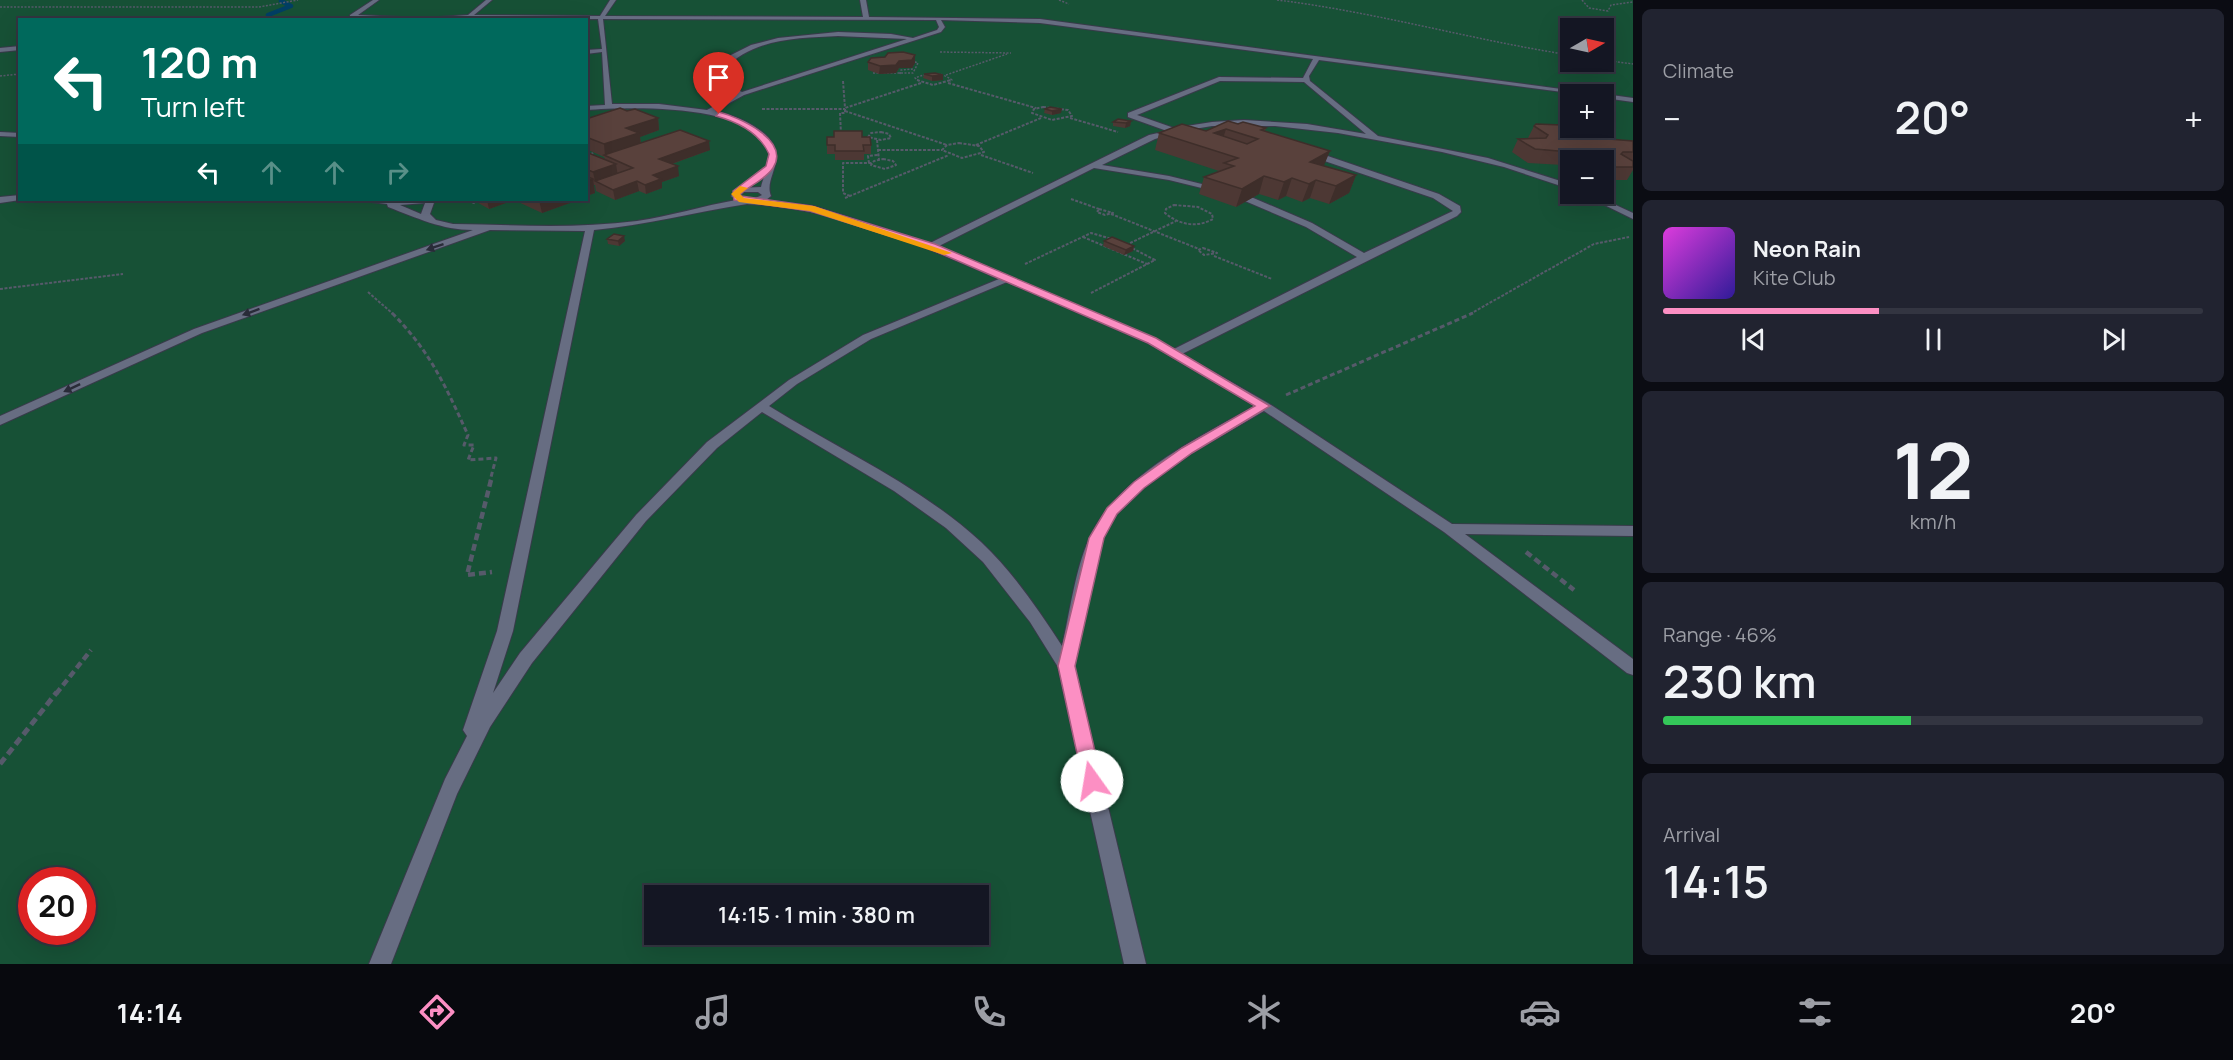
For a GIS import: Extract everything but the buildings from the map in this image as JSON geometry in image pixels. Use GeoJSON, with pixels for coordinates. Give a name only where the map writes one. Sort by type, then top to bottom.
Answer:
{"type":"FeatureCollection","features":[{"type":"Feature","properties":{"kind":"lane"},"geometry":{"type":"LineString","coordinates":[[376,0],[352,16],[397,18]]}},
{"type":"Feature","properties":{"kind":"lane"},"geometry":{"type":"LineString","coordinates":[[469,17],[489,0]]}},
{"type":"Feature","properties":{"kind":"lane"},"geometry":{"type":"LineString","coordinates":[[609,106],[601,18],[613,0]]}},
{"type":"Feature","properties":{"kind":"lane"},"geometry":{"type":"LineString","coordinates":[[863,0],[866,18]]}},
{"type":"Feature","properties":{"kind":"lane"},"geometry":{"type":"LineString","coordinates":[[444,18],[1032,20],[1560,90]]}},
{"type":"Feature","properties":{"kind":"lane"},"geometry":{"type":"LineString","coordinates":[[708,112],[724,101],[742,94],[941,30],[938,19]]}},
{"type":"Feature","properties":{"kind":"lane"},"geometry":{"type":"LineString","coordinates":[[742,94],[723,85],[721,70],[729,58],[755,46],[833,35],[883,35],[915,39]]}},
{"type":"Feature","properties":{"kind":"lane"},"geometry":{"type":"LineString","coordinates":[[0,50],[18,48]]}},
{"type":"Feature","properties":{"kind":"lane"},"geometry":{"type":"LineString","coordinates":[[588,52],[605,50]]}},
{"type":"Feature","properties":{"kind":"lane"},"geometry":{"type":"LineString","coordinates":[[1306,80],[1317,58]]}},
{"type":"Feature","properties":{"kind":"lane"},"geometry":{"type":"LineString","coordinates":[[1172,130],[1131,116],[1215,80],[1238,78],[1306,80],[1376,138]]}},
{"type":"Feature","properties":{"kind":"lane"},"geometry":{"type":"LineString","coordinates":[[1614,97],[1633,100]]}},
{"type":"Feature","properties":{"kind":"lane"},"geometry":{"type":"LineString","coordinates":[[379,201],[447,226],[590,228],[639,223],[691,211],[764,199],[767,196],[772,154],[764,137],[734,119],[708,112],[658,106],[588,108]]}},
{"type":"Feature","properties":{"kind":"lane"},"geometry":{"type":"LineString","coordinates":[[1210,125],[1235,132]]}},
{"type":"Feature","properties":{"kind":"lane"},"geometry":{"type":"LineString","coordinates":[[931,246],[1147,140],[1172,130],[1210,125],[1282,125],[1376,138],[1491,161],[1560,184]]}},
{"type":"Feature","properties":{"kind":"lane"},"geometry":{"type":"LineString","coordinates":[[0,134],[18,135]]}},
{"type":"Feature","properties":{"kind":"lane"},"geometry":{"type":"LineString","coordinates":[[1175,353],[1457,212],[1457,208],[1445,200],[1405,184],[1301,151]]}},
{"type":"Feature","properties":{"kind":"lane"},"geometry":{"type":"LineString","coordinates":[[1094,166],[1169,178],[1215,190]]}},
{"type":"Feature","properties":{"kind":"lane"},"geometry":{"type":"LineString","coordinates":[[770,167],[735,196],[750,201],[811,208]]}},
{"type":"Feature","properties":{"kind":"lane"},"geometry":{"type":"LineString","coordinates":[[691,211],[739,191],[755,188],[1013,273],[1175,353],[1264,406],[1449,529],[1633,668]]}},
{"type":"Feature","properties":{"kind":"lane"},"geometry":{"type":"LineString","coordinates":[[0,200],[18,197]]}},
{"type":"Feature","properties":{"kind":"lane"},"geometry":{"type":"LineString","coordinates":[[1248,199],[1309,225],[1364,257]]}},
{"type":"Feature","properties":{"kind":"lane"},"geometry":{"type":"LineString","coordinates":[[431,201],[425,214],[433,222]]}},
{"type":"Feature","properties":{"kind":"lane"},"geometry":{"type":"LineString","coordinates":[[1607,204],[1633,216]]}},
{"type":"Feature","properties":{"kind":"lane"},"geometry":{"type":"LineString","coordinates":[[0,421],[175,341],[490,227]]}},
{"type":"Feature","properties":{"kind":"lane"},"geometry":{"type":"LineString","coordinates":[[380,964],[451,788],[498,655],[590,228]]}},
{"type":"Feature","properties":{"kind":"lane"},"geometry":{"type":"LineString","coordinates":[[451,788],[499,696],[549,628],[641,518],[712,445],[793,382],[867,337],[1013,273]]}},
{"type":"Feature","properties":{"kind":"lane"},"geometry":{"type":"LineString","coordinates":[[760,406],[903,492],[974,544],[1029,608],[1066,666],[1135,964]]}},
{"type":"Feature","properties":{"kind":"lane"},"geometry":{"type":"LineString","coordinates":[[1066,666],[1090,556],[1096,538],[1112,511],[1160,469],[1264,406]]}},
{"type":"Feature","properties":{"kind":"lane"},"geometry":{"type":"LineString","coordinates":[[1449,529],[1633,531]]}},
{"type":"Feature","properties":{"kind":"path"},"geometry":{"type":"LineString","coordinates":[[0,7],[248,8],[298,0]]}},
{"type":"Feature","properties":{"kind":"path"},"geometry":{"type":"LineString","coordinates":[[1277,0],[1320,4],[1396,18],[1488,42],[1560,53]]}},
{"type":"Feature","properties":{"kind":"path"},"geometry":{"type":"LineString","coordinates":[[1582,0],[1589,8],[1608,11],[1611,5],[1633,2]]}},
{"type":"Feature","properties":{"kind":"path"},"geometry":{"type":"LineString","coordinates":[[871,73],[945,75],[1011,53],[938,52]]}},
{"type":"Feature","properties":{"kind":"path"},"geometry":{"type":"LineString","coordinates":[[913,73],[918,63],[909,61],[919,58]]}},
{"type":"Feature","properties":{"kind":"path"},"geometry":{"type":"LineString","coordinates":[[1614,61],[1633,64]]}},
{"type":"Feature","properties":{"kind":"path"},"geometry":{"type":"LineString","coordinates":[[900,74],[901,69],[915,69]]}},
{"type":"Feature","properties":{"kind":"path"},"geometry":{"type":"LineString","coordinates":[[0,76],[18,74]]}},
{"type":"Feature","properties":{"kind":"path"},"geometry":{"type":"LineString","coordinates":[[919,75],[915,78],[921,83]]}},
{"type":"Feature","properties":{"kind":"path"},"geometry":{"type":"LineString","coordinates":[[945,75],[951,78],[948,83]]}},
{"type":"Feature","properties":{"kind":"path"},"geometry":{"type":"LineString","coordinates":[[845,109],[841,82],[851,79]]}},
{"type":"Feature","properties":{"kind":"path"},"geometry":{"type":"LineString","coordinates":[[760,109],[845,109],[921,83],[948,83],[1036,108],[1062,108],[1073,114],[1070,118]]}},
{"type":"Feature","properties":{"kind":"path"},"geometry":{"type":"LineString","coordinates":[[1036,108],[1032,113],[1041,118]]}},
{"type":"Feature","properties":{"kind":"path"},"geometry":{"type":"LineString","coordinates":[[842,138],[840,113],[845,109]]}},
{"type":"Feature","properties":{"kind":"path"},"geometry":{"type":"LineString","coordinates":[[845,109],[947,145]]}},
{"type":"Feature","properties":{"kind":"path"},"geometry":{"type":"LineString","coordinates":[[975,145],[1041,118],[1070,118],[1147,140]]}},
{"type":"Feature","properties":{"kind":"path"},"geometry":{"type":"LineString","coordinates":[[869,138],[877,140],[891,136],[877,132],[865,138],[868,145],[878,145]]}},
{"type":"Feature","properties":{"kind":"path"},"geometry":{"type":"LineString","coordinates":[[877,140],[879,160]]}},
{"type":"Feature","properties":{"kind":"path"},"geometry":{"type":"LineString","coordinates":[[942,150],[947,145],[959,142],[975,145],[984,151],[980,155]]}},
{"type":"Feature","properties":{"kind":"path"},"geometry":{"type":"LineString","coordinates":[[878,150],[942,150],[949,155],[966,158],[980,155],[1062,183]]}},
{"type":"Feature","properties":{"kind":"path"},"geometry":{"type":"LineString","coordinates":[[588,154],[594,153]]}},
{"type":"Feature","properties":{"kind":"path"},"geometry":{"type":"LineString","coordinates":[[850,196],[843,193],[843,163],[870,163],[879,160],[893,161],[896,165],[881,169],[872,166],[870,163],[868,156],[879,155]]}},
{"type":"Feature","properties":{"kind":"path"},"geometry":{"type":"LineString","coordinates":[[842,200],[949,155]]}},
{"type":"Feature","properties":{"kind":"path"},"geometry":{"type":"LineString","coordinates":[[470,201],[476,204]]}},
{"type":"Feature","properties":{"kind":"path"},"geometry":{"type":"LineString","coordinates":[[1125,245],[1176,221],[1202,224],[1211,221],[1213,216],[1204,209],[1192,206],[1174,205],[1166,208],[1167,216],[1176,221]]}},
{"type":"Feature","properties":{"kind":"path"},"geometry":{"type":"LineString","coordinates":[[1111,214],[1199,249],[1214,250],[1217,253],[1215,256]]}},
{"type":"Feature","properties":{"kind":"path"},"geometry":{"type":"LineString","coordinates":[[1013,273],[1091,234],[1125,245],[1155,260],[1084,296]]}},
{"type":"Feature","properties":{"kind":"path"},"geometry":{"type":"LineString","coordinates":[[1264,406],[1482,309],[1594,244],[1633,236]]}},
{"type":"Feature","properties":{"kind":"path"},"geometry":{"type":"LineString","coordinates":[[1083,237],[1147,264]]}},
{"type":"Feature","properties":{"kind":"path"},"geometry":{"type":"LineString","coordinates":[[1199,249],[1198,252],[1202,255],[1215,256],[1298,291]]}},
{"type":"Feature","properties":{"kind":"path"},"geometry":{"type":"LineString","coordinates":[[0,289],[123,274]]}},
{"type":"Feature","properties":{"kind":"path"},"geometry":{"type":"LineString","coordinates":[[348,278],[382,304],[430,356],[446,384],[468,435],[464,445],[474,445],[468,460],[495,458],[467,575],[493,572],[520,561]]}},
{"type":"Feature","properties":{"kind":"path"},"geometry":{"type":"LineString","coordinates":[[0,764],[91,650]]}},
{"type":"Feature","properties":{"kind":"green space"},"geometry":{"type":"Polygon","coordinates":[[[0,0],[1633,0],[1633,964],[0,964],[0,0]]]}},
{"type":"Feature","properties":{"kind":"waterway"},"geometry":{"type":"LineString","coordinates":[[268,15],[291,6],[281,1]]}},
{"type":"Feature","properties":{"kind":"slow traffic"},"geometry":{"type":"LineString","coordinates":[[743,188],[735,194],[742,200],[811,208],[863,223],[947,253]]}},
{"type":"Feature","properties":{"kind":"route"},"geometry":{"type":"LineString","coordinates":[[719,114],[734,119],[760,134],[770,146],[772,154],[770,167],[736,193],[737,198],[745,201],[811,208],[931,246],[1152,340],[1264,406],[1187,450],[1139,485],[1112,511],[1096,538],[1066,666],[1092,781]]}}]}
